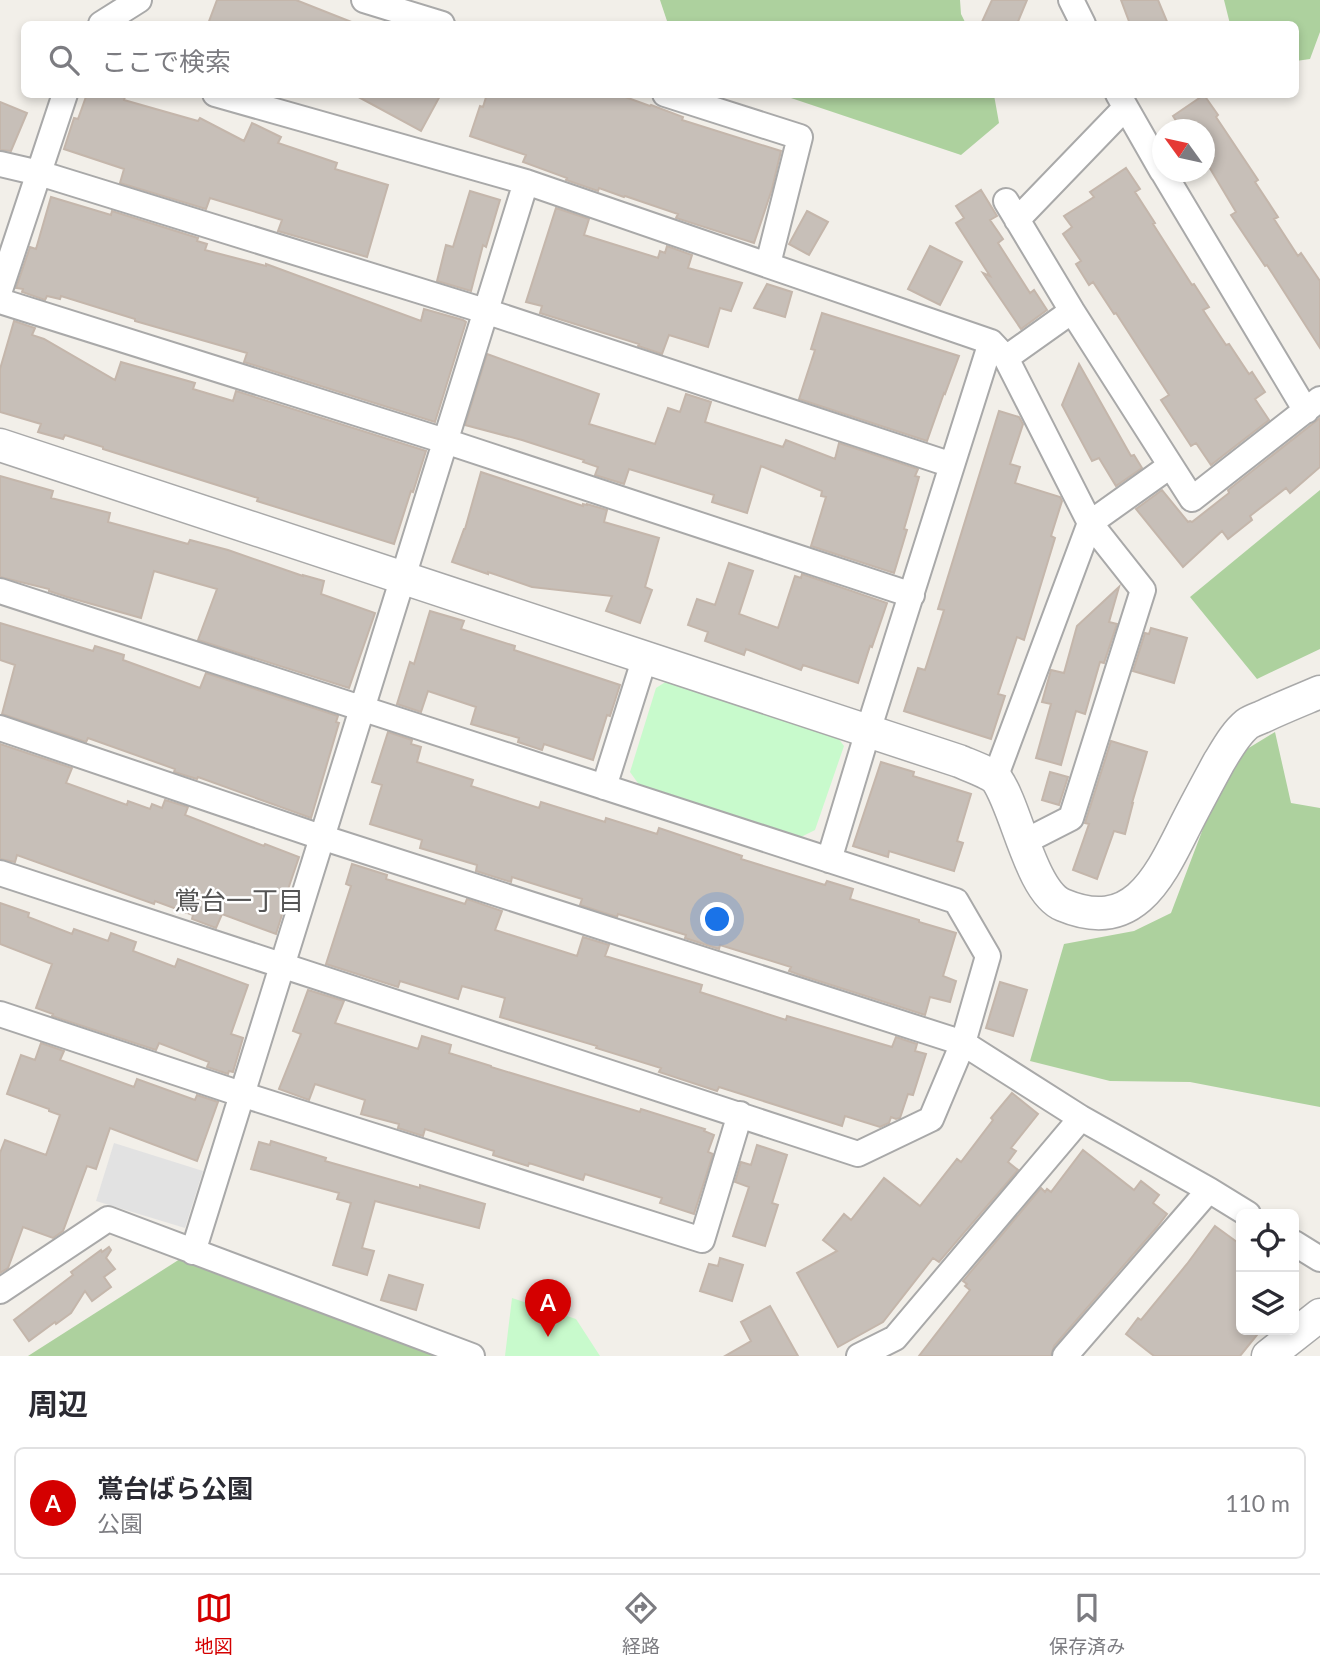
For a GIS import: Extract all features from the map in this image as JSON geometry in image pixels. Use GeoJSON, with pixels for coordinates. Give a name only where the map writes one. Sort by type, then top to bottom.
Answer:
{"type":"FeatureCollection","features":[{"type":"Feature","properties":{"kind":"street"},"geometry":{"type":"LineString","coordinates":[[106,21],[139,0]]}},
{"type":"Feature","properties":{"kind":"street"},"geometry":{"type":"LineString","coordinates":[[364,0],[432,21]]}},
{"type":"Feature","properties":{"kind":"street"},"geometry":{"type":"LineString","coordinates":[[1071,0],[1082,21]]}},
{"type":"Feature","properties":{"kind":"street"},"geometry":{"type":"LineString","coordinates":[[0,290],[64,98]]}},
{"type":"Feature","properties":{"kind":"street"},"geometry":{"type":"LineString","coordinates":[[229,98],[526,182],[768,264],[999,350],[1090,523],[1143,590],[1071,818],[1024,842]]}},
{"type":"Feature","properties":{"kind":"street"},"geometry":{"type":"LineString","coordinates":[[678,98],[800,137],[768,264]]}},
{"type":"Feature","properties":{"kind":"street"},"geometry":{"type":"LineString","coordinates":[[1152,153],[1121,101],[1012,211],[1072,311],[1192,499],[1313,405],[1170,182]]}},
{"type":"Feature","properties":{"kind":"street"},"geometry":{"type":"LineString","coordinates":[[0,164],[39,173],[485,311],[952,465]]}},
{"type":"Feature","properties":{"kind":"street"},"geometry":{"type":"LineString","coordinates":[[193,1252],[526,182]]}},
{"type":"Feature","properties":{"kind":"street"},"geometry":{"type":"LineString","coordinates":[[0,301],[445,441],[912,595]]}},
{"type":"Feature","properties":{"kind":"street"},"geometry":{"type":"LineString","coordinates":[[829,860],[952,465],[999,350],[1072,311]]}},
{"type":"Feature","properties":{"kind":"street"},"geometry":{"type":"LineString","coordinates":[[0,445],[959,761],[995,778],[1048,894],[1055,900],[1078,909],[1115,911],[1140,896],[1156,880],[1230,744],[1248,724],[1320,692]]}},
{"type":"Feature","properties":{"kind":"street"},"geometry":{"type":"LineString","coordinates":[[995,778],[1090,523],[1170,466]]}},
{"type":"Feature","properties":{"kind":"street"},"geometry":{"type":"LineString","coordinates":[[0,591],[956,901],[988,956],[963,1043],[931,1119],[858,1154],[0,873]]}},
{"type":"Feature","properties":{"kind":"street"},"geometry":{"type":"LineString","coordinates":[[604,787],[645,657]]}},
{"type":"Feature","properties":{"kind":"street"},"geometry":{"type":"LineString","coordinates":[[0,728],[321,837],[963,1043],[1081,1118],[1240,1209]]}},
{"type":"Feature","properties":{"kind":"street"},"geometry":{"type":"LineString","coordinates":[[0,1014],[241,1094],[702,1240],[740,1114]]}},
{"type":"Feature","properties":{"kind":"street"},"geometry":{"type":"LineString","coordinates":[[859,1356],[895,1338],[1081,1118]]}},
{"type":"Feature","properties":{"kind":"street"},"geometry":{"type":"LineString","coordinates":[[1065,1356],[1209,1190]]}},
{"type":"Feature","properties":{"kind":"street"},"geometry":{"type":"LineString","coordinates":[[2,1286],[108,1219],[472,1356]]}},
{"type":"Feature","properties":{"kind":"street"},"geometry":{"type":"LineString","coordinates":[[1299,1246],[1320,1259]]}},
{"type":"Feature","properties":{"kind":"street"},"geometry":{"type":"LineString","coordinates":[[1268,1356],[1320,1314]]}},
{"type":"Feature","properties":{"kind":"green space"},"geometry":{"type":"Polygon","coordinates":[[[660,0],[960,0],[964,21],[667,21],[660,0]]]}},
{"type":"Feature","properties":{"kind":"green space"},"geometry":{"type":"Polygon","coordinates":[[[1224,0],[1320,0],[1320,32],[1310,59],[1299,61],[1299,21],[1229,21],[1224,0]]]}},
{"type":"Feature","properties":{"kind":"green space"},"geometry":{"type":"Polygon","coordinates":[[[791,98],[995,98],[999,123],[961,155],[791,98]]]}},
{"type":"Feature","properties":{"kind":"green space"},"geometry":{"type":"Polygon","coordinates":[[[1320,490],[1320,649],[1257,679],[1190,597],[1320,490]]]}},
{"type":"Feature","properties":{"kind":"green space"},"geometry":{"type":"Polygon","coordinates":[[[667,681],[838,738],[844,746],[815,830],[801,837],[640,786],[630,772],[656,688],[667,681]]]}},
{"type":"Feature","properties":{"kind":"green space"},"geometry":{"type":"Polygon","coordinates":[[[1275,732],[1291,803],[1320,808],[1320,1107],[1190,1082],[1110,1081],[1030,1061],[1064,944],[1134,931],[1171,913],[1229,760],[1275,732]]]}},
{"type":"Feature","properties":{"kind":"green space"},"geometry":{"type":"Polygon","coordinates":[[[180,1259],[447,1356],[28,1356],[180,1259]]]}},
{"type":"Feature","properties":{"kind":"green space"},"geometry":{"type":"Polygon","coordinates":[[[512,1298],[576,1319],[600,1356],[505,1356],[512,1298]]]}},
{"type":"Feature","properties":{"kind":"shaded area"},"geometry":{"type":"Polygon","coordinates":[[[114,1143],[203,1171],[185,1228],[96,1201],[114,1143]]]}},
{"type":"Feature","properties":{"kind":"building"},"geometry":{"type":"Polygon","coordinates":[[[217,0],[296,0],[349,21],[209,21],[217,0]]]}},
{"type":"Feature","properties":{"kind":"building"},"geometry":{"type":"Polygon","coordinates":[[[992,0],[1027,0],[1018,21],[982,21],[992,0]]]}},
{"type":"Feature","properties":{"kind":"building"},"geometry":{"type":"Polygon","coordinates":[[[1121,0],[1158,0],[1167,21],[1129,21],[1121,0]]]}},
{"type":"Feature","properties":{"kind":"building"},"geometry":{"type":"Polygon","coordinates":[[[86,98],[125,98],[124,100],[198,121],[200,118],[244,141],[252,123],[281,137],[278,143],[337,163],[335,169],[388,185],[367,257],[278,231],[282,220],[210,198],[206,209],[120,183],[124,169],[64,149],[74,118],[78,119],[86,98]]]}},
{"type":"Feature","properties":{"kind":"building"},"geometry":{"type":"Polygon","coordinates":[[[360,98],[439,98],[421,131],[360,98]]]}},
{"type":"Feature","properties":{"kind":"building"},"geometry":{"type":"Polygon","coordinates":[[[486,98],[628,98],[683,117],[682,120],[781,151],[754,243],[676,218],[678,214],[625,196],[599,188],[598,191],[566,180],[567,178],[523,162],[526,155],[470,136],[480,106],[483,107],[486,98]]]}},
{"type":"Feature","properties":{"kind":"building"},"geometry":{"type":"Polygon","coordinates":[[[1200,98],[1206,98],[1218,115],[1216,117],[1258,180],[1255,182],[1278,217],[1274,219],[1298,256],[1301,253],[1320,281],[1320,348],[1267,265],[1265,266],[1231,215],[1236,212],[1215,177],[1215,119],[1175,119],[1173,116],[1200,98]]]}},
{"type":"Feature","properties":{"kind":"building"},"geometry":{"type":"Polygon","coordinates":[[[0,102],[27,113],[11,151],[0,150],[0,102]]]}},
{"type":"Feature","properties":{"kind":"building"},"geometry":{"type":"Polygon","coordinates":[[[1126,168],[1140,189],[1135,192],[1155,223],[1153,224],[1209,307],[1203,310],[1226,345],[1229,344],[1265,392],[1255,399],[1269,420],[1211,465],[1196,443],[1191,446],[1161,400],[1169,395],[1116,313],[1114,314],[1093,282],[1089,285],[1076,264],[1081,261],[1063,234],[1072,227],[1064,216],[1094,197],[1090,192],[1126,168]]]}},
{"type":"Feature","properties":{"kind":"building"},"geometry":{"type":"Polygon","coordinates":[[[981,190],[997,216],[990,220],[1003,239],[998,243],[1030,293],[1034,290],[1047,310],[1021,329],[983,273],[990,276],[956,223],[964,218],[956,206],[981,190]]]}},
{"type":"Feature","properties":{"kind":"building"},"geometry":{"type":"Polygon","coordinates":[[[470,191],[500,200],[486,247],[483,245],[471,291],[437,281],[446,245],[453,247],[470,191]]]}},
{"type":"Feature","properties":{"kind":"building"},"geometry":{"type":"Polygon","coordinates":[[[51,197],[111,215],[112,211],[198,238],[197,241],[207,244],[205,250],[266,264],[421,321],[424,309],[463,320],[466,322],[435,422],[244,362],[247,353],[135,321],[61,296],[60,299],[47,296],[45,300],[22,292],[23,289],[16,288],[30,247],[36,249],[51,197]]]}},
{"type":"Feature","properties":{"kind":"building"},"geometry":{"type":"Polygon","coordinates":[[[556,208],[589,219],[584,235],[658,258],[660,251],[665,253],[667,246],[692,255],[688,268],[742,283],[731,311],[720,308],[708,347],[669,335],[662,354],[638,346],[639,344],[540,313],[542,306],[526,302],[556,208]]]}},
{"type":"Feature","properties":{"kind":"building"},"geometry":{"type":"Polygon","coordinates":[[[807,211],[828,222],[809,255],[789,244],[807,211]]]}},
{"type":"Feature","properties":{"kind":"building"},"geometry":{"type":"Polygon","coordinates":[[[930,246],[962,262],[940,305],[908,289],[930,246]]]}},
{"type":"Feature","properties":{"kind":"building"},"geometry":{"type":"Polygon","coordinates":[[[767,284],[792,292],[785,317],[754,308],[767,284]]]}},
{"type":"Feature","properties":{"kind":"building"},"geometry":{"type":"Polygon","coordinates":[[[822,313],[959,356],[927,441],[799,399],[815,350],[811,349],[822,313]]]}},
{"type":"Feature","properties":{"kind":"building"},"geometry":{"type":"Polygon","coordinates":[[[14,321],[35,328],[32,335],[44,339],[115,380],[121,362],[195,383],[193,389],[233,401],[236,391],[426,451],[394,544],[257,501],[258,498],[65,435],[63,439],[38,432],[41,424],[0,412],[0,369],[14,321]]]}},
{"type":"Feature","properties":{"kind":"building"},"geometry":{"type":"Polygon","coordinates":[[[487,354],[599,394],[589,424],[655,444],[668,408],[680,412],[686,394],[711,402],[705,422],[783,447],[786,440],[835,459],[839,443],[918,469],[915,476],[919,477],[904,529],[907,530],[894,573],[811,546],[826,497],[821,496],[822,491],[761,466],[747,513],[712,502],[714,495],[629,469],[624,484],[595,475],[598,467],[583,462],[584,460],[465,425],[487,354]]]}},
{"type":"Feature","properties":{"kind":"building"},"geometry":{"type":"Polygon","coordinates":[[[1079,364],[1131,456],[1134,455],[1142,468],[1116,486],[1099,458],[1092,461],[1062,405],[1079,364]]]}},
{"type":"Feature","properties":{"kind":"building"},"geometry":{"type":"Polygon","coordinates":[[[999,411],[1019,417],[1023,424],[1010,464],[1020,467],[1015,483],[1060,497],[1062,501],[1051,536],[1055,538],[1024,640],[1017,637],[998,694],[1005,696],[991,739],[904,711],[918,668],[925,670],[944,610],[938,609],[999,411]]]}},
{"type":"Feature","properties":{"kind":"building"},"geometry":{"type":"Polygon","coordinates":[[[1320,418],[1320,467],[1290,493],[1286,488],[1250,516],[1252,520],[1228,539],[1222,531],[1183,567],[1136,509],[1162,490],[1188,522],[1192,522],[1229,493],[1228,490],[1320,418]]]}},
{"type":"Feature","properties":{"kind":"building"},"geometry":{"type":"Polygon","coordinates":[[[481,472],[583,506],[587,504],[607,510],[604,522],[659,538],[645,587],[652,590],[640,623],[606,611],[612,596],[532,587],[452,562],[465,529],[481,472]]]}},
{"type":"Feature","properties":{"kind":"building"},"geometry":{"type":"Polygon","coordinates":[[[0,476],[53,491],[51,498],[110,513],[108,522],[188,544],[190,540],[228,550],[324,581],[321,594],[375,613],[349,688],[198,640],[217,589],[154,571],[141,618],[67,597],[49,589],[0,577],[0,476]]]}},
{"type":"Feature","properties":{"kind":"building"},"geometry":{"type":"Polygon","coordinates":[[[729,563],[753,571],[739,614],[778,628],[795,576],[801,578],[802,574],[887,603],[858,683],[803,665],[801,670],[746,649],[744,655],[705,641],[708,632],[688,625],[697,599],[715,605],[729,563]]]}},
{"type":"Feature","properties":{"kind":"building"},"geometry":{"type":"Polygon","coordinates":[[[1119,587],[1109,622],[1117,624],[1104,663],[1100,662],[1085,714],[1076,711],[1061,765],[1036,758],[1051,704],[1042,702],[1051,670],[1064,673],[1077,626],[1119,587]]]}},
{"type":"Feature","properties":{"kind":"building"},"geometry":{"type":"Polygon","coordinates":[[[430,611],[464,621],[461,629],[515,646],[514,650],[620,685],[593,760],[544,744],[542,750],[518,742],[519,738],[471,724],[476,707],[428,691],[421,712],[397,704],[410,662],[414,664],[430,611]]]}},
{"type":"Feature","properties":{"kind":"building"},"geometry":{"type":"Polygon","coordinates":[[[0,623],[93,651],[95,646],[124,655],[123,660],[200,688],[206,673],[338,716],[336,722],[339,723],[311,818],[198,777],[197,779],[174,772],[175,769],[88,738],[86,742],[2,714],[15,665],[0,660],[0,623]]]}},
{"type":"Feature","properties":{"kind":"building"},"geometry":{"type":"Polygon","coordinates":[[[1151,628],[1187,638],[1174,683],[1133,671],[1145,633],[1149,634],[1151,628]]]}},
{"type":"Feature","properties":{"kind":"building"},"geometry":{"type":"Polygon","coordinates":[[[388,732],[412,740],[411,744],[421,747],[417,762],[473,780],[471,786],[539,808],[541,802],[605,822],[606,818],[657,834],[659,828],[742,856],[741,859],[825,885],[827,881],[853,889],[850,899],[956,933],[943,976],[956,981],[950,1002],[930,997],[925,1015],[800,975],[789,971],[791,967],[720,945],[719,949],[685,938],[686,935],[580,905],[582,899],[512,877],[511,882],[476,871],[477,865],[420,848],[422,840],[370,824],[382,785],[372,782],[388,732]]]}},
{"type":"Feature","properties":{"kind":"building"},"geometry":{"type":"Polygon","coordinates":[[[1111,741],[1147,752],[1125,834],[1114,831],[1097,879],[1073,870],[1089,824],[1085,823],[1111,741]]]}},
{"type":"Feature","properties":{"kind":"building"},"geometry":{"type":"Polygon","coordinates":[[[0,744],[72,768],[66,783],[127,805],[128,801],[150,809],[152,804],[162,808],[165,800],[188,807],[185,815],[299,857],[276,934],[222,914],[216,928],[192,919],[193,915],[155,901],[154,904],[17,855],[15,862],[0,859],[0,744]]]}},
{"type":"Feature","properties":{"kind":"building"},"geometry":{"type":"Polygon","coordinates":[[[881,762],[914,772],[913,776],[971,794],[957,841],[963,843],[954,871],[889,851],[888,857],[853,846],[881,762]]]}},
{"type":"Feature","properties":{"kind":"building"},"geometry":{"type":"Polygon","coordinates":[[[1050,772],[1068,777],[1059,805],[1042,800],[1050,772]]]}},
{"type":"Feature","properties":{"kind":"building"},"geometry":{"type":"Polygon","coordinates":[[[352,864],[387,875],[386,879],[465,904],[467,899],[502,911],[495,930],[577,956],[583,937],[609,945],[605,956],[702,985],[700,992],[786,1020],[787,1016],[892,1047],[896,1037],[917,1044],[915,1051],[926,1054],[913,1095],[908,1094],[900,1118],[891,1117],[889,1123],[880,1127],[845,1116],[842,1126],[719,1087],[717,1091],[659,1072],[661,1068],[596,1048],[597,1046],[500,1017],[505,998],[462,986],[458,999],[400,981],[398,987],[326,964],[351,886],[346,884],[352,864]]]}},
{"type":"Feature","properties":{"kind":"building"},"geometry":{"type":"Polygon","coordinates":[[[0,903],[29,913],[28,917],[72,934],[74,929],[108,941],[111,933],[136,942],[133,951],[175,967],[178,959],[248,985],[231,1034],[243,1038],[233,1072],[229,1071],[228,1074],[207,1067],[209,1062],[159,1043],[156,1050],[52,1016],[53,1014],[36,1008],[52,964],[0,944],[0,903]]]}},
{"type":"Feature","properties":{"kind":"building"},"geometry":{"type":"Polygon","coordinates":[[[1000,982],[1027,990],[1013,1036],[986,1028],[1000,982]]]}},
{"type":"Feature","properties":{"kind":"building"},"geometry":{"type":"Polygon","coordinates":[[[308,990],[344,1001],[335,1023],[418,1049],[422,1036],[451,1045],[449,1053],[491,1067],[705,1129],[704,1131],[714,1135],[708,1152],[713,1154],[694,1214],[660,1203],[662,1198],[585,1174],[583,1180],[493,1155],[494,1151],[425,1129],[423,1136],[398,1128],[399,1124],[361,1114],[365,1100],[315,1084],[309,1100],[279,1089],[301,1034],[293,1031],[308,990]]]}},
{"type":"Feature","properties":{"kind":"building"},"geometry":{"type":"Polygon","coordinates":[[[41,1043],[64,1051],[60,1060],[134,1087],[137,1079],[195,1100],[197,1095],[218,1102],[197,1161],[110,1128],[96,1169],[87,1166],[63,1231],[53,1238],[23,1227],[8,1268],[0,1273],[0,1153],[5,1140],[46,1155],[60,1115],[7,1094],[21,1055],[35,1060],[41,1043]]]}},
{"type":"Feature","properties":{"kind":"building"},"geometry":{"type":"Polygon","coordinates":[[[1012,1093],[1038,1114],[1011,1148],[1016,1151],[1008,1162],[1018,1170],[939,1262],[933,1258],[883,1322],[838,1347],[797,1273],[837,1251],[823,1240],[844,1214],[851,1220],[884,1178],[920,1206],[957,1159],[961,1162],[1012,1093]]]}},
{"type":"Feature","properties":{"kind":"building"},"geometry":{"type":"Polygon","coordinates":[[[271,1141],[326,1158],[325,1161],[485,1204],[479,1228],[375,1201],[362,1248],[374,1251],[367,1275],[333,1265],[351,1203],[337,1199],[339,1193],[251,1169],[259,1142],[270,1145],[271,1141]]]}},
{"type":"Feature","properties":{"kind":"building"},"geometry":{"type":"Polygon","coordinates":[[[757,1145],[787,1155],[772,1203],[778,1205],[765,1246],[733,1236],[749,1187],[735,1182],[741,1162],[751,1165],[757,1145]]]}},
{"type":"Feature","properties":{"kind":"building"},"geometry":{"type":"Polygon","coordinates":[[[1083,1150],[1134,1190],[1141,1181],[1159,1195],[1153,1203],[1167,1214],[1157,1227],[1054,1346],[1051,1356],[919,1356],[970,1290],[963,1281],[1041,1188],[1045,1192],[1047,1189],[1051,1192],[1083,1150]]]}},
{"type":"Feature","properties":{"kind":"building"},"geometry":{"type":"Polygon","coordinates":[[[1215,1226],[1236,1241],[1236,1335],[1257,1335],[1240,1356],[1154,1356],[1126,1334],[1138,1318],[1141,1320],[1215,1226]]]}},
{"type":"Feature","properties":{"kind":"building"},"geometry":{"type":"Polygon","coordinates":[[[109,1247],[111,1250],[106,1258],[115,1269],[104,1277],[111,1287],[92,1301],[85,1291],[71,1313],[29,1341],[14,1320],[73,1275],[71,1272],[109,1247]]]}},
{"type":"Feature","properties":{"kind":"building"},"geometry":{"type":"Polygon","coordinates":[[[720,1258],[743,1265],[732,1301],[700,1291],[709,1264],[718,1266],[720,1258]]]}},
{"type":"Feature","properties":{"kind":"building"},"geometry":{"type":"Polygon","coordinates":[[[389,1275],[423,1285],[416,1310],[381,1300],[389,1275]]]}},
{"type":"Feature","properties":{"kind":"building"},"geometry":{"type":"Polygon","coordinates":[[[770,1306],[798,1356],[725,1356],[751,1341],[741,1322],[770,1306]]]}},
{"type":"Feature","properties":{"kind":"place","name":"鴬台ばら公園"},"geometry":{"type":"Point","coordinates":[548,1337]}},
{"type":"Feature","properties":{"kind":"district","name":"鴬台一丁目"},"geometry":{"type":"Point","coordinates":[239,900]}}]}
